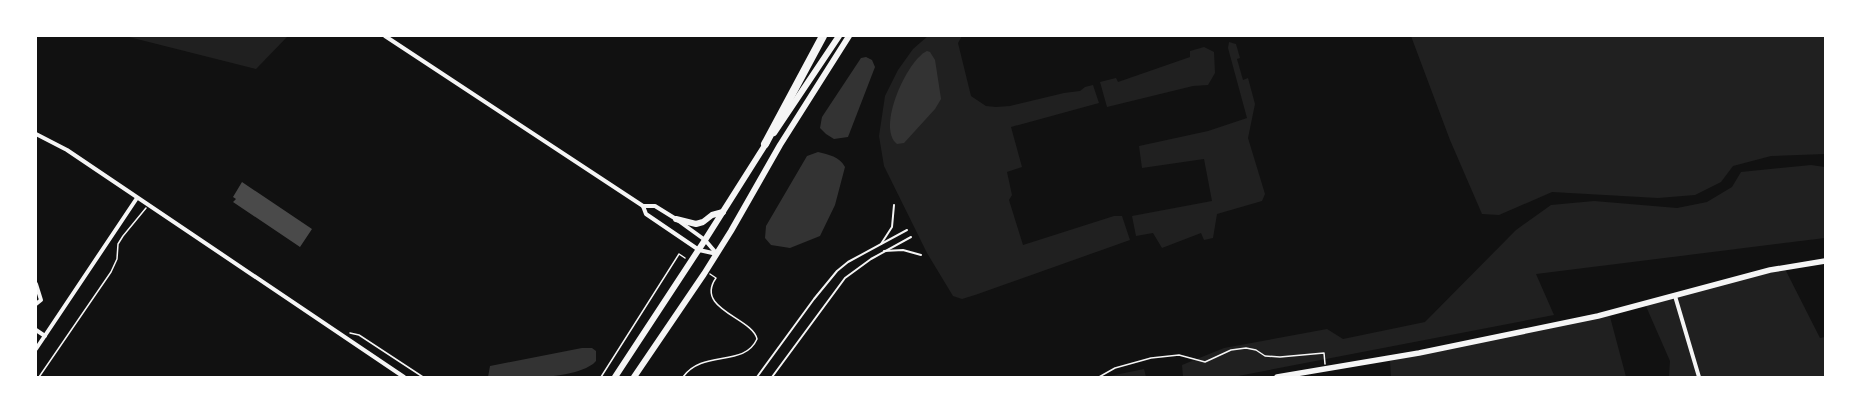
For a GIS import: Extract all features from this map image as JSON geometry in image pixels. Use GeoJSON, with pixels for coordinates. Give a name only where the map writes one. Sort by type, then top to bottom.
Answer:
{"type":"FeatureCollection","features":[{"type":"Feature","properties":{"kind":"highway"},"geometry":{"type":"LineString","coordinates":[[765,144],[823,36]]}},
{"type":"Feature","properties":{"kind":"main road"},"geometry":{"type":"LineString","coordinates":[[615,377],[699,250],[765,144],[781,124],[839,36]]}},
{"type":"Feature","properties":{"kind":"main road"},"geometry":{"type":"LineString","coordinates":[[634,377],[717,254],[780,145],[849,36]]}},
{"type":"Feature","properties":{"kind":"main road"},"geometry":{"type":"LineString","coordinates":[[676,218],[696,224],[703,222],[712,214],[723,212]]}},
{"type":"Feature","properties":{"kind":"street"},"geometry":{"type":"LineString","coordinates":[[385,36],[643,206],[655,206],[676,218],[705,240],[717,254]]}},
{"type":"Feature","properties":{"kind":"street"},"geometry":{"type":"LineString","coordinates":[[36,134],[67,150],[136,198],[404,377]]}},
{"type":"Feature","properties":{"kind":"street"},"geometry":{"type":"LineString","coordinates":[[36,348],[136,198]]}},
{"type":"Feature","properties":{"kind":"street"},"geometry":{"type":"LineString","coordinates":[[643,206],[646,214],[699,250],[717,254]]}},
{"type":"Feature","properties":{"kind":"street"},"geometry":{"type":"LineString","coordinates":[[1277,377],[1470,343],[1598,316],[1770,270],[1825,261]]}},
{"type":"Feature","properties":{"kind":"street"},"geometry":{"type":"LineString","coordinates":[[36,284],[41,300],[36,304]]}},
{"type":"Feature","properties":{"kind":"street"},"geometry":{"type":"LineString","coordinates":[[1676,296],[1700,377]]}},
{"type":"Feature","properties":{"kind":"street"},"geometry":{"type":"LineString","coordinates":[[36,330],[45,336]]}},
{"type":"Feature","properties":{"kind":"lane"},"geometry":{"type":"LineString","coordinates":[[880,245],[892,227],[894,205]]}},
{"type":"Feature","properties":{"kind":"lane"},"geometry":{"type":"LineString","coordinates":[[757,377],[837,271],[848,262],[907,230]]}},
{"type":"Feature","properties":{"kind":"lane"},"geometry":{"type":"LineString","coordinates":[[772,377],[845,278],[857,268],[883,251],[911,237]]}},
{"type":"Feature","properties":{"kind":"lane"},"geometry":{"type":"LineString","coordinates":[[883,251],[903,250],[921,255]]}},
{"type":"Feature","properties":{"kind":"path"},"geometry":{"type":"LineString","coordinates":[[39,377],[111,272],[116,259],[118,244],[123,236],[140,213],[149,206]]}},
{"type":"Feature","properties":{"kind":"path"},"geometry":{"type":"LineString","coordinates":[[601,377],[679,254],[691,262]]}},
{"type":"Feature","properties":{"kind":"path"},"geometry":{"type":"LineString","coordinates":[[683,377],[689,369],[702,362],[747,352],[754,347],[757,339],[753,330],[716,303],[712,293],[716,278],[706,271]]}},
{"type":"Feature","properties":{"kind":"path"},"geometry":{"type":"LineString","coordinates":[[340,334],[351,333],[359,335],[423,377]]}},
{"type":"Feature","properties":{"kind":"path"},"geometry":{"type":"LineString","coordinates":[[1099,377],[1115,368],[1151,358],[1179,355],[1205,362],[1231,350],[1246,348],[1256,350],[1265,356],[1280,357],[1324,353],[1325,368]]}},
{"type":"Feature","properties":{"kind":"shaded area"},"geometry":{"type":"Polygon","coordinates":[[[125,36],[288,36],[256,69],[125,36]]]}},
{"type":"Feature","properties":{"kind":"shaded area"},"geometry":{"type":"Polygon","coordinates":[[[928,36],[962,36],[958,43],[971,96],[986,106],[1010,106],[1064,93],[1080,91],[1085,87],[1093,85],[1099,103],[1011,127],[1022,167],[1007,172],[1012,195],[1009,200],[1023,245],[1114,216],[1122,216],[1130,240],[975,295],[962,299],[953,296],[927,253],[884,166],[879,136],[885,96],[898,70],[913,49],[928,36]]]}},
{"type":"Feature","properties":{"kind":"shaded area"},"geometry":{"type":"Polygon","coordinates":[[[1411,36],[1825,36],[1825,154],[1771,156],[1733,166],[1721,182],[1695,195],[1658,198],[1552,192],[1499,215],[1482,214],[1450,140],[1411,36]]]}},
{"type":"Feature","properties":{"kind":"shaded area"},"geometry":{"type":"Polygon","coordinates":[[[1229,42],[1236,44],[1240,58],[1237,59],[1243,80],[1248,78],[1255,104],[1248,138],[1265,194],[1262,201],[1217,214],[1213,238],[1204,240],[1201,233],[1162,248],[1153,233],[1136,236],[1132,216],[1212,201],[1204,159],[1142,168],[1139,146],[1208,131],[1247,118],[1228,48],[1229,42]]]}},
{"type":"Feature","properties":{"kind":"shaded area"},"geometry":{"type":"Polygon","coordinates":[[[1204,47],[1214,52],[1215,73],[1208,85],[1193,86],[1107,107],[1100,82],[1116,78],[1118,82],[1190,57],[1190,51],[1204,47]]]}},
{"type":"Feature","properties":{"kind":"shaded area"},"geometry":{"type":"Polygon","coordinates":[[[927,51],[930,52],[935,60],[941,99],[935,109],[904,143],[897,144],[891,136],[890,124],[892,110],[903,80],[919,57],[927,51]]]}},
{"type":"Feature","properties":{"kind":"shaded area"},"geometry":{"type":"Polygon","coordinates":[[[866,57],[872,60],[875,67],[848,137],[834,139],[820,128],[822,117],[861,58],[866,57]]]}},
{"type":"Feature","properties":{"kind":"shaded area"},"geometry":{"type":"Polygon","coordinates":[[[818,152],[837,158],[845,167],[835,205],[820,236],[790,248],[771,245],[765,238],[766,226],[807,156],[818,152]]]}},
{"type":"Feature","properties":{"kind":"shaded area"},"geometry":{"type":"Polygon","coordinates":[[[1811,165],[1825,167],[1825,238],[1536,274],[1554,315],[1233,377],[1183,377],[1182,365],[1224,348],[1327,329],[1343,339],[1425,322],[1516,230],[1551,205],[1594,201],[1677,208],[1707,202],[1732,187],[1741,172],[1811,165]]]}},
{"type":"Feature","properties":{"kind":"shaded area"},"geometry":{"type":"Polygon","coordinates":[[[1785,269],[1820,338],[1825,337],[1825,377],[1669,377],[1670,361],[1645,304],[1785,269]]]}},
{"type":"Feature","properties":{"kind":"shaded area"},"geometry":{"type":"Polygon","coordinates":[[[1609,313],[1626,377],[1391,377],[1390,361],[1609,313]]]}},
{"type":"Feature","properties":{"kind":"shaded area"},"geometry":{"type":"Polygon","coordinates":[[[582,348],[592,348],[596,351],[596,361],[583,369],[557,376],[488,377],[490,366],[582,348]]]}},
{"type":"Feature","properties":{"kind":"shaded area"},"geometry":{"type":"Polygon","coordinates":[[[1144,369],[1146,377],[1105,377],[1144,369]]]}},
{"type":"Feature","properties":{"kind":"building"},"geometry":{"type":"Polygon","coordinates":[[[242,182],[312,229],[300,247],[233,202],[236,199],[233,197],[242,182]]]}}]}
